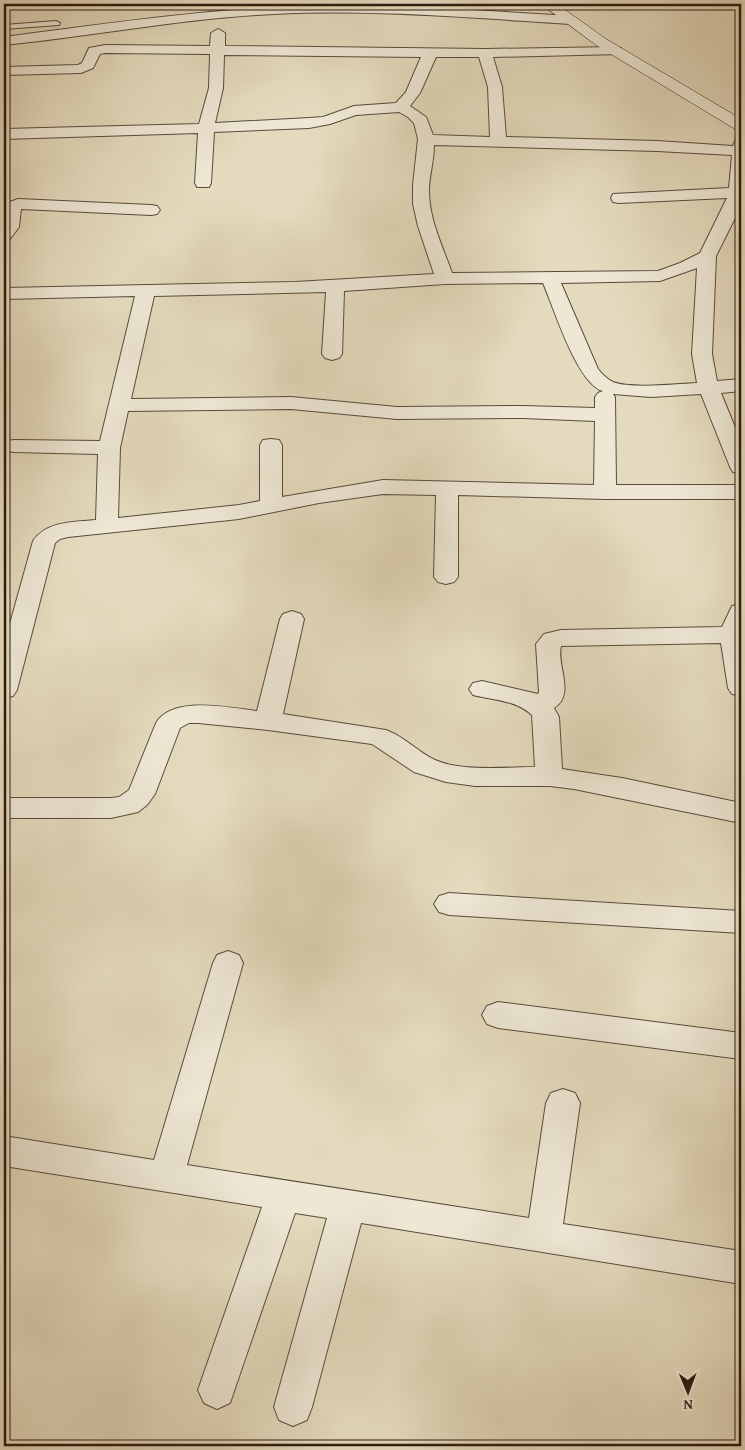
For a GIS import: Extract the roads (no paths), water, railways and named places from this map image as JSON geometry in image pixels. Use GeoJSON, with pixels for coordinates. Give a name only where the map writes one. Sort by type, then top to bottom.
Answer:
{"type":"FeatureCollection","features":[{"type":"Feature","properties":{"kind":"street"},"geometry":{"type":"LineString","coordinates":[[548,4],[616,51],[741,126]]}},
{"type":"Feature","properties":{"kind":"street"},"geometry":{"type":"LineString","coordinates":[[4,41],[226,13],[273,10],[349,8],[575,23]]}},
{"type":"Feature","properties":{"kind":"street"},"geometry":{"type":"LineString","coordinates":[[203,182],[206,128],[216,88],[217,36],[226,13]]}},
{"type":"Feature","properties":{"kind":"street"},"geometry":{"type":"LineString","coordinates":[[544,52],[566,42],[575,23]]}},
{"type":"Feature","properties":{"kind":"street"},"geometry":{"type":"LineString","coordinates":[[4,71],[81,69],[88,65],[94,51],[99,50],[430,53],[616,51]]}},
{"type":"Feature","properties":{"kind":"street"},"geometry":{"type":"LineString","coordinates":[[401,107],[413,93],[430,53]]}},
{"type":"Feature","properties":{"kind":"street"},"geometry":{"type":"LineString","coordinates":[[485,53],[495,87],[498,143]]}},
{"type":"Feature","properties":{"kind":"street"},"geometry":{"type":"LineString","coordinates":[[4,134],[206,128],[325,121],[354,111],[401,107],[421,120],[425,140],[421,193],[425,214],[445,279]]}},
{"type":"Feature","properties":{"kind":"street"},"geometry":{"type":"LineString","coordinates":[[425,140],[740,148],[736,176],[738,193],[730,213],[707,256],[702,354],[708,388],[741,467]]}},
{"type":"Feature","properties":{"kind":"street"},"geometry":{"type":"LineString","coordinates":[[619,198],[738,193]]}},
{"type":"Feature","properties":{"kind":"street"},"geometry":{"type":"LineString","coordinates":[[4,235],[10,227],[13,207],[18,204],[152,210]]}},
{"type":"Feature","properties":{"kind":"street"},"geometry":{"type":"LineString","coordinates":[[4,293],[335,286],[445,279],[660,276],[686,267],[707,256]]}},
{"type":"Feature","properties":{"kind":"street"},"geometry":{"type":"LineString","coordinates":[[550,278],[589,370],[597,380],[606,386],[637,391],[741,385]]}},
{"type":"Feature","properties":{"kind":"street"},"geometry":{"type":"LineString","coordinates":[[332,354],[335,286]]}},
{"type":"Feature","properties":{"kind":"street"},"geometry":{"type":"LineString","coordinates":[[107,526],[109,448],[146,290]]}},
{"type":"Feature","properties":{"kind":"street"},"geometry":{"type":"LineString","coordinates":[[605,492],[606,386]]}},
{"type":"Feature","properties":{"kind":"street"},"geometry":{"type":"LineString","coordinates":[[118,405],[291,403],[397,413],[523,412],[605,415]]}},
{"type":"Feature","properties":{"kind":"street"},"geometry":{"type":"LineString","coordinates":[[271,445],[271,506]]}},
{"type":"Feature","properties":{"kind":"street"},"geometry":{"type":"LineString","coordinates":[[14,446],[109,448]]}},
{"type":"Feature","properties":{"kind":"street"},"geometry":{"type":"LineString","coordinates":[[4,690],[44,541],[52,534],[66,530],[230,513],[364,489],[404,487],[605,492],[741,492]]}},
{"type":"Feature","properties":{"kind":"street"},"geometry":{"type":"LineString","coordinates":[[446,577],[448,488]]}},
{"type":"Feature","properties":{"kind":"street"},"geometry":{"type":"LineString","coordinates":[[268,721],[292,618]]}},
{"type":"Feature","properties":{"kind":"street"},"geometry":{"type":"LineString","coordinates":[[539,705],[549,699],[552,692],[548,644],[552,640],[737,622],[741,688]]}},
{"type":"Feature","properties":{"kind":"street"},"geometry":{"type":"LineString","coordinates":[[482,689],[532,701],[539,705],[546,717],[549,777]]}},
{"type":"Feature","properties":{"kind":"street"},"geometry":{"type":"LineString","coordinates":[[4,808],[125,807],[134,803],[141,794],[169,723],[184,716],[198,714],[268,721],[377,736],[390,740],[415,762],[447,772],[503,777],[549,777],[619,788],[741,813]]}},
{"type":"Feature","properties":{"kind":"street"},"geometry":{"type":"LineString","coordinates":[[449,904],[741,922]]}},
{"type":"Feature","properties":{"kind":"street"},"geometry":{"type":"LineString","coordinates":[[166,1177],[228,963]]}},
{"type":"Feature","properties":{"kind":"street"},"geometry":{"type":"LineString","coordinates":[[498,1015],[741,1046]]}},
{"type":"Feature","properties":{"kind":"street"},"geometry":{"type":"LineString","coordinates":[[544,1236],[563,1103]]}},
{"type":"Feature","properties":{"kind":"street"},"geometry":{"type":"LineString","coordinates":[[4,1151],[741,1268]]}},
{"type":"Feature","properties":{"kind":"street"},"geometry":{"type":"LineString","coordinates":[[217,1390],[283,1196]]}},
{"type":"Feature","properties":{"kind":"street"},"geometry":{"type":"LineString","coordinates":[[293,1407],[348,1206]]}},
{"type":"Feature","properties":{"kind":"lane"},"geometry":{"type":"LineString","coordinates":[[4,27],[56,23]]}}]}
